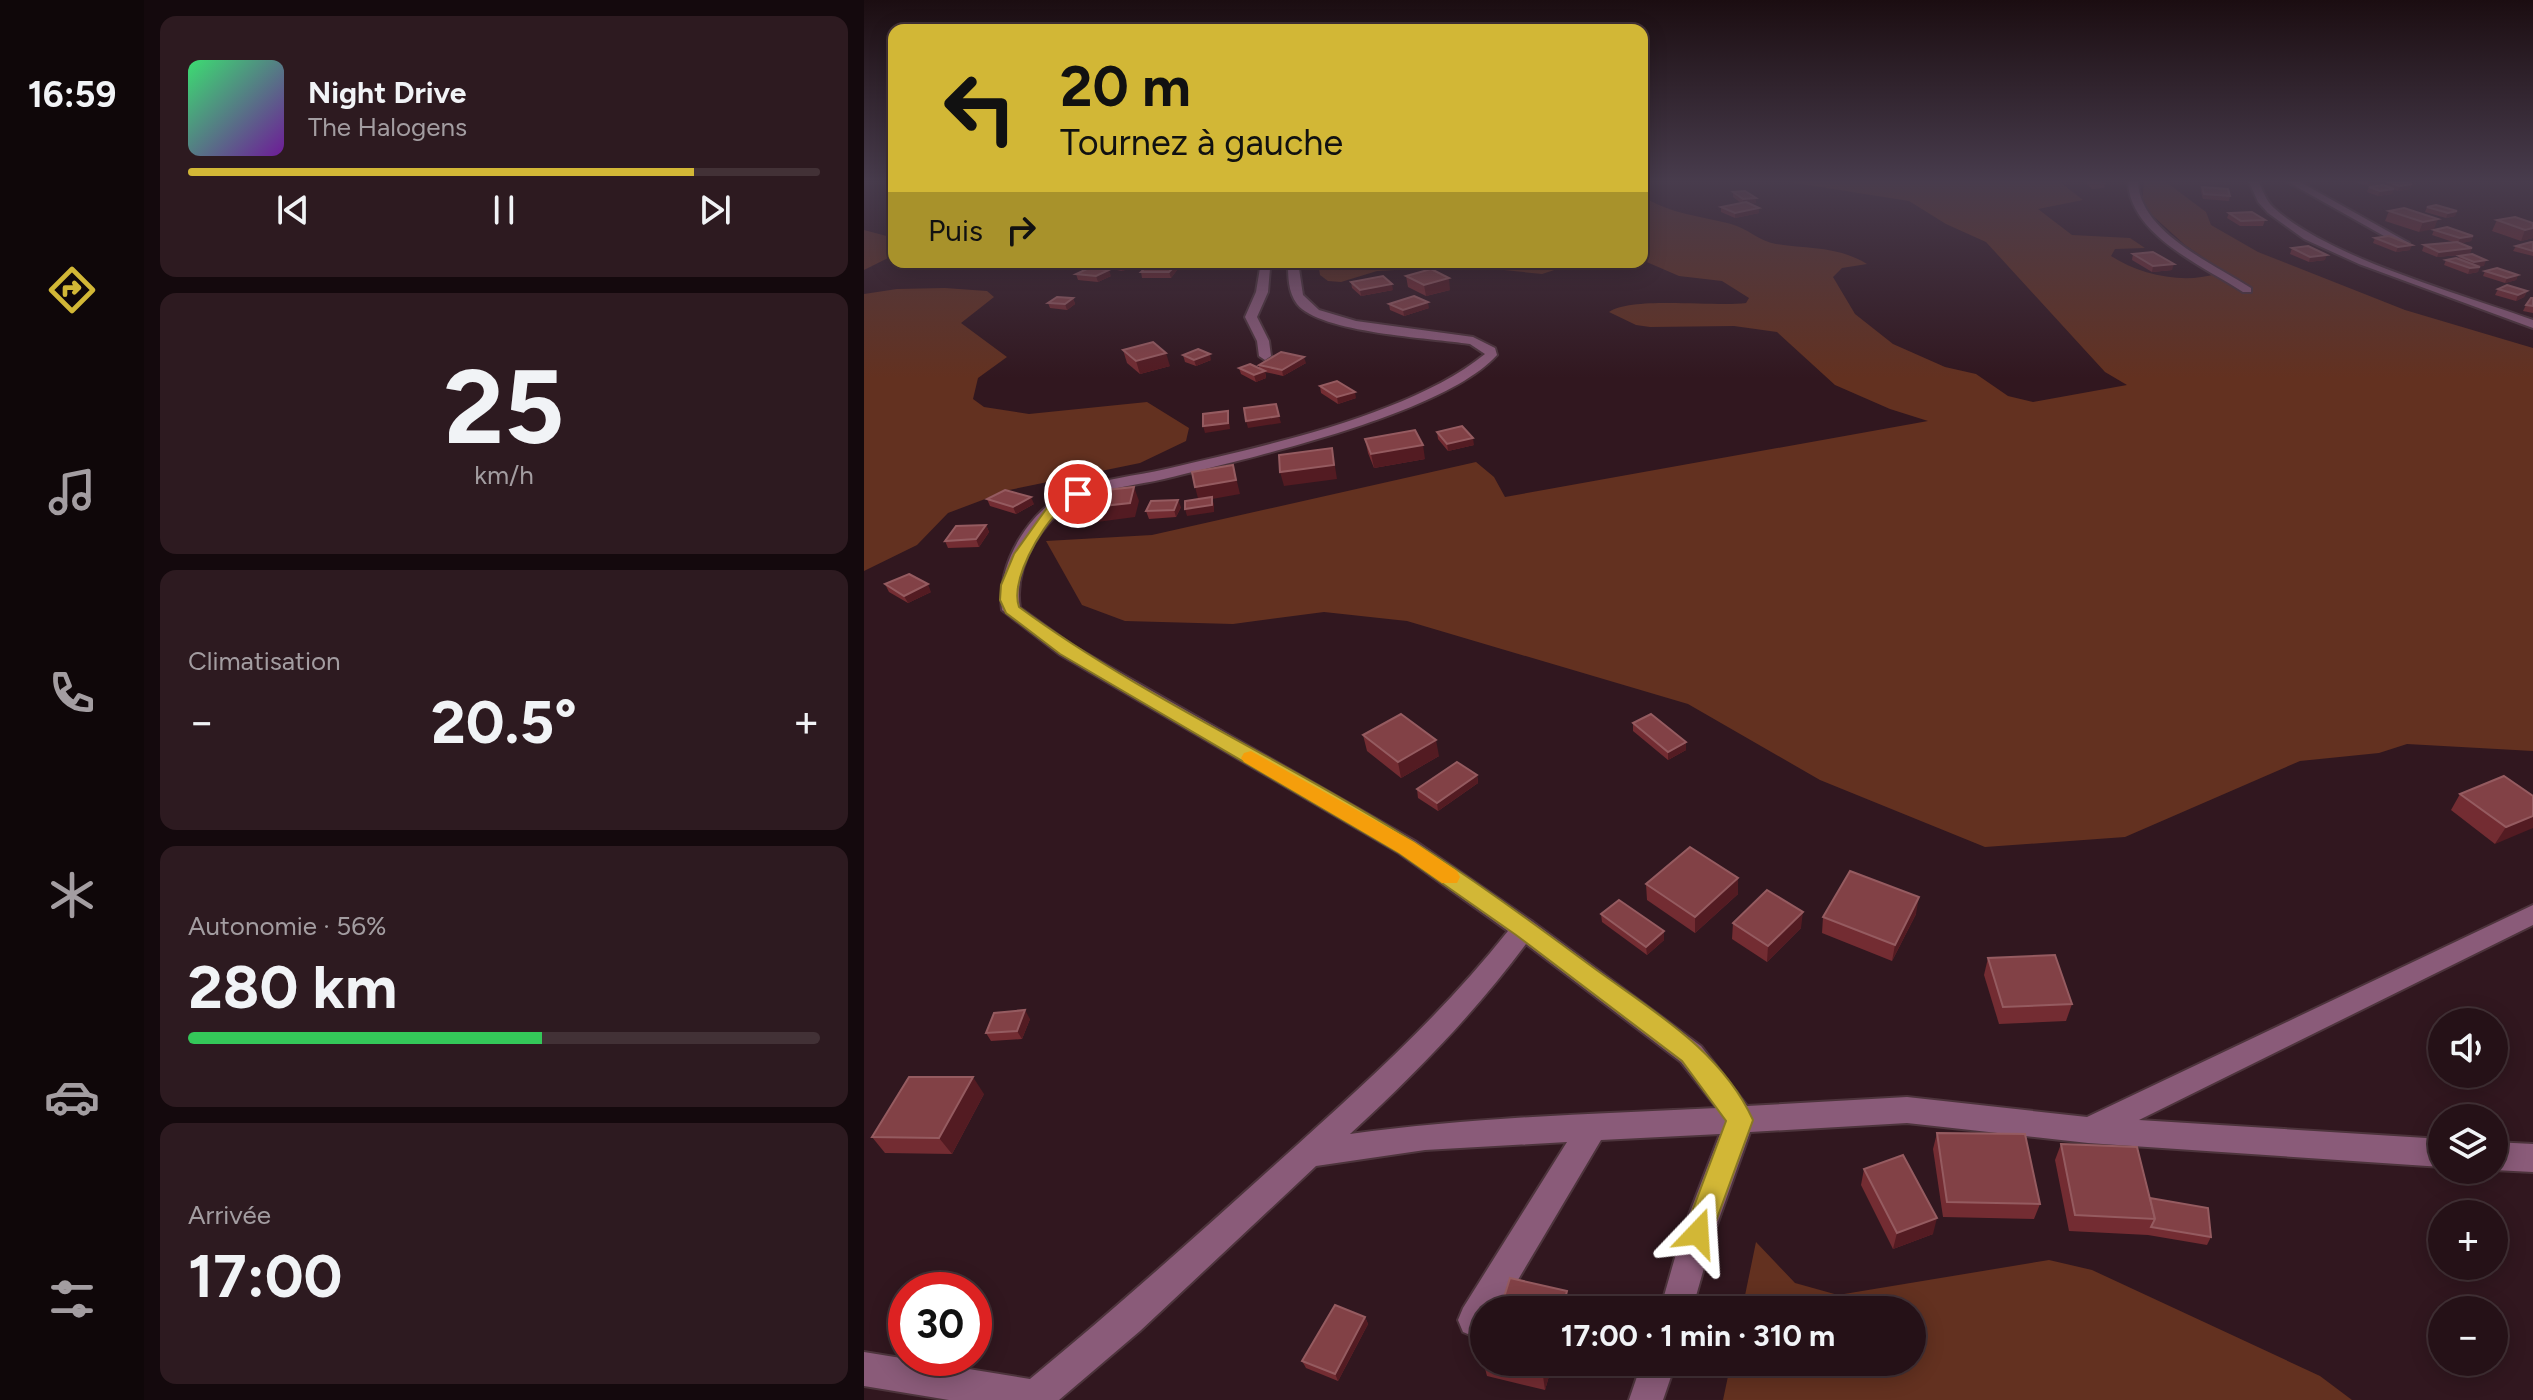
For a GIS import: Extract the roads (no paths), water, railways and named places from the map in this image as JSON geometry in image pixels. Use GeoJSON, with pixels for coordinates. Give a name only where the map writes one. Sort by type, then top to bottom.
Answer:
{"type":"FeatureCollection","features":[{"type":"Feature","properties":{"kind":"street"},"geometry":{"type":"LineString","coordinates":[[2182,247],[2247,290]]}},
{"type":"Feature","properties":{"kind":"street"},"geometry":{"type":"LineString","coordinates":[[2331,247],[2533,324]]}},
{"type":"Feature","properties":{"kind":"street"},"geometry":{"type":"LineString","coordinates":[[1265,268],[1262,292],[1251,317],[1263,341],[1265,356]]}},
{"type":"Feature","properties":{"kind":"street"},"geometry":{"type":"LineString","coordinates":[[1294,268],[1298,297],[1315,313],[1352,324],[1473,341],[1487,347],[1491,355],[1470,373],[1384,411],[1252,455],[1078,494],[1064,500],[1040,525],[1021,554],[1009,585],[1011,610],[1066,650],[1407,847],[1524,929],[1691,1054],[1740,1120]]}},
{"type":"Feature","properties":{"kind":"street"},"geometry":{"type":"LineString","coordinates":[[2088,1130],[2533,914]]}},
{"type":"Feature","properties":{"kind":"street"},"geometry":{"type":"LineString","coordinates":[[864,1369],[1034,1398],[1128,1319],[1404,1065],[1480,986],[1524,929]]}},
{"type":"Feature","properties":{"kind":"street"},"geometry":{"type":"LineString","coordinates":[[1309,1153],[1425,1137],[1594,1125],[1907,1110],[2088,1130],[2428,1152]]}},
{"type":"Feature","properties":{"kind":"street"},"geometry":{"type":"LineString","coordinates":[[1680,1296],[1698,1233],[1740,1120]]}},
{"type":"Feature","properties":{"kind":"street"},"geometry":{"type":"LineString","coordinates":[[1490,1296],[1594,1125]]}},
{"type":"Feature","properties":{"kind":"street"},"geometry":{"type":"LineString","coordinates":[[2508,1157],[2533,1158]]}},
{"type":"Feature","properties":{"kind":"street"},"geometry":{"type":"LineString","coordinates":[[1646,1400],[1654,1376]]}}]}
